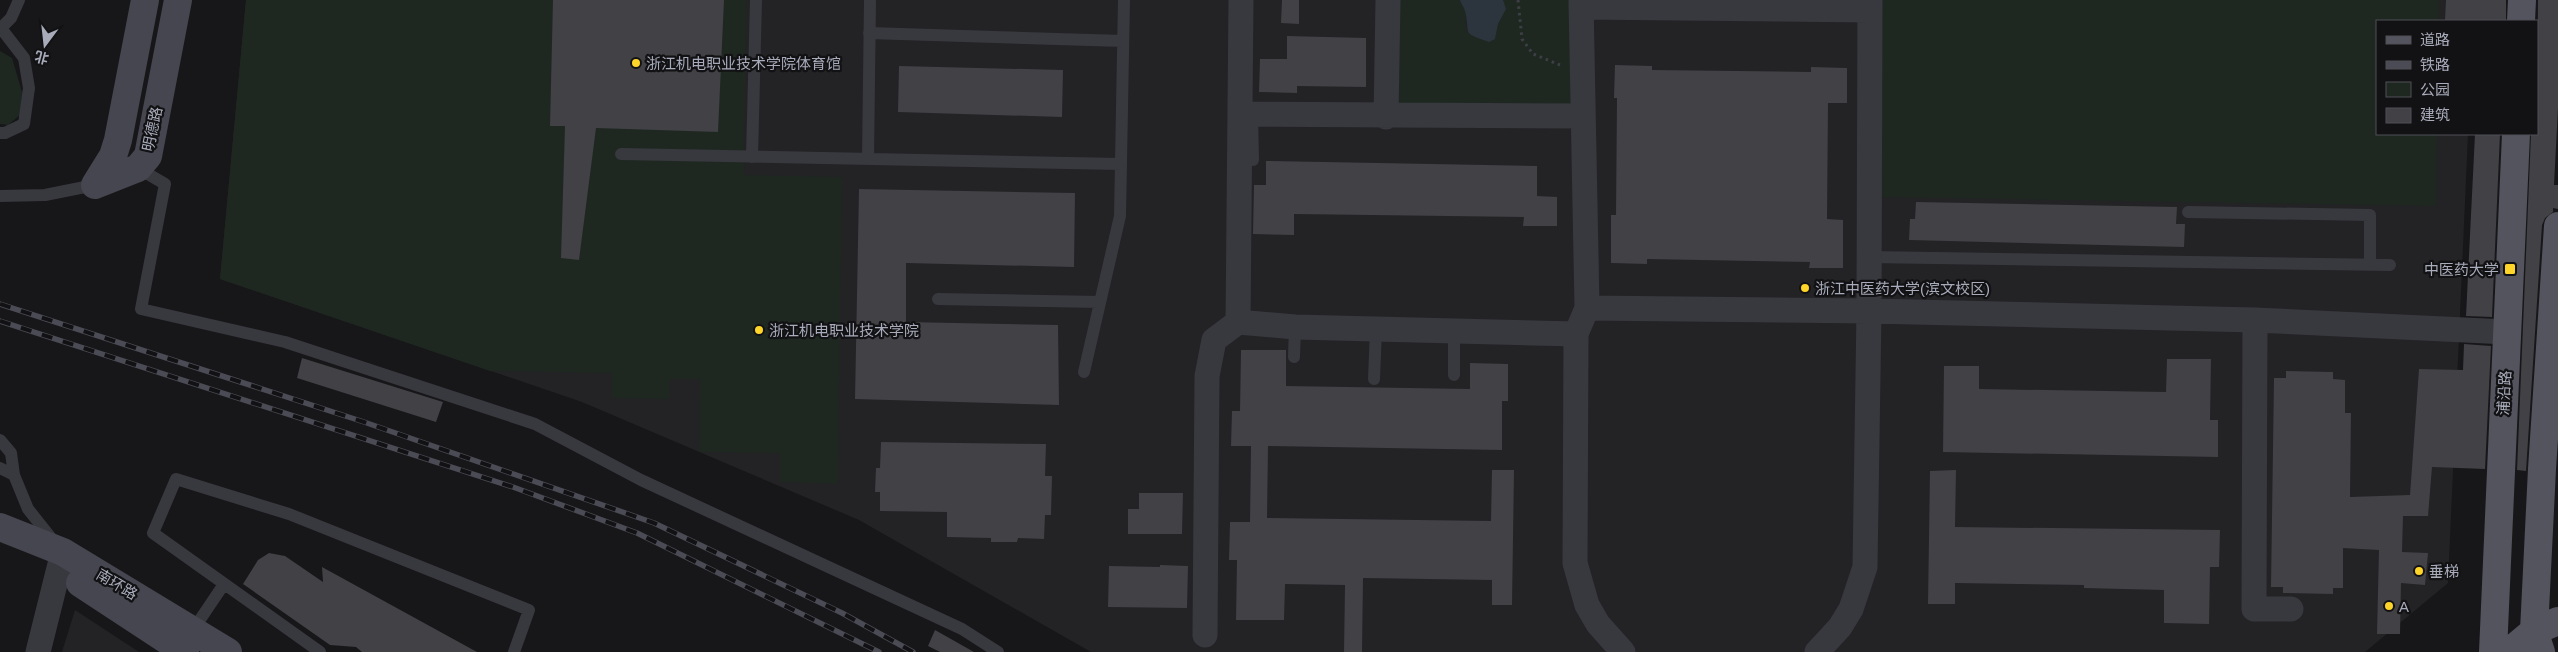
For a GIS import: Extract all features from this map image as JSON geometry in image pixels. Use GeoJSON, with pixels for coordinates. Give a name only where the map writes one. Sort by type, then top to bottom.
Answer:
{"type":"FeatureCollection","features":[{"type":"Feature","properties":{"kind":"main road"},"geometry":{"type":"LineString","coordinates":[[2521,20],[2522,0]]}},
{"type":"Feature","properties":{"kind":"main road","name":"浦沿路"},"geometry":{"type":"LineString","coordinates":[[2493,652],[2516,135]]}},
{"type":"Feature","properties":{"kind":"main road"},"geometry":{"type":"LineString","coordinates":[[2509,652],[2544,635],[2542,468],[2556,316],[2558,226]]}},
{"type":"Feature","properties":{"kind":"street","name":"明德路"},"geometry":{"type":"LineString","coordinates":[[95,185],[113,156],[145,0]]}},
{"type":"Feature","properties":{"kind":"street","name":"明德路"},"geometry":{"type":"LineString","coordinates":[[95,185],[138,168],[148,156],[178,0]]}},
{"type":"Feature","properties":{"kind":"street"},"geometry":{"type":"LineString","coordinates":[[1238,322],[1246,114],[1241,0]]}},
{"type":"Feature","properties":{"kind":"street"},"geometry":{"type":"LineString","coordinates":[[1386,117],[1388,0]]}},
{"type":"Feature","properties":{"kind":"street"},"geometry":{"type":"LineString","coordinates":[[1618,651],[1598,624],[1587,604],[1575,563],[1576,334],[1587,308],[1581,4],[1870,5],[1869,310],[1865,567],[1852,609],[1819,652]]}},
{"type":"Feature","properties":{"kind":"street"},"geometry":{"type":"LineString","coordinates":[[1246,114],[1386,117],[1583,116]]}},
{"type":"Feature","properties":{"kind":"street"},"geometry":{"type":"LineString","coordinates":[[1587,308],[1869,310],[2254,320],[2507,332]]}},
{"type":"Feature","properties":{"kind":"street"},"geometry":{"type":"LineString","coordinates":[[2254,320],[2254,609],[2292,609]]}},
{"type":"Feature","properties":{"kind":"street"},"geometry":{"type":"LineString","coordinates":[[1206,635],[1207,376],[1214,340],[1238,322],[1295,327],[1576,334]]}},
{"type":"Feature","properties":{"kind":"street","name":"南环路"},"geometry":{"type":"LineString","coordinates":[[0,527],[61,561],[189,641],[228,652]]}},
{"type":"Feature","properties":{"kind":"street","name":"南环路"},"geometry":{"type":"LineString","coordinates":[[0,545],[61,561]]}},
{"type":"Feature","properties":{"kind":"street"},"geometry":{"type":"LineString","coordinates":[[38,652],[61,561]]}},
{"type":"Feature","properties":{"kind":"lane"},"geometry":{"type":"LineString","coordinates":[[0,133],[5,133],[24,124],[29,88],[24,58],[1,27],[12,18],[19,0]]}},
{"type":"Feature","properties":{"kind":"lane"},"geometry":{"type":"LineString","coordinates":[[752,157],[756,0]]}},
{"type":"Feature","properties":{"kind":"lane"},"geometry":{"type":"LineString","coordinates":[[868,159],[870,0]]}},
{"type":"Feature","properties":{"kind":"lane"},"geometry":{"type":"LineString","coordinates":[[1084,372],[1120,216],[1124,0]]}},
{"type":"Feature","properties":{"kind":"lane"},"geometry":{"type":"LineString","coordinates":[[870,34],[1123,42]]}},
{"type":"Feature","properties":{"kind":"lane"},"geometry":{"type":"LineString","coordinates":[[1246,114],[1253,160]]}},
{"type":"Feature","properties":{"kind":"lane"},"geometry":{"type":"LineString","coordinates":[[621,154],[1121,164]]}},
{"type":"Feature","properties":{"kind":"lane"},"geometry":{"type":"LineString","coordinates":[[113,156],[165,184],[141,309],[285,342],[536,424],[642,480],[962,629],[998,652]]}},
{"type":"Feature","properties":{"kind":"lane"},"geometry":{"type":"LineString","coordinates":[[0,196],[45,195],[95,185]]}},
{"type":"Feature","properties":{"kind":"lane"},"geometry":{"type":"LineString","coordinates":[[2188,212],[2370,215],[2370,265]]}},
{"type":"Feature","properties":{"kind":"lane"},"geometry":{"type":"LineString","coordinates":[[1869,257],[2390,265]]}},
{"type":"Feature","properties":{"kind":"lane"},"geometry":{"type":"LineString","coordinates":[[938,299],[1100,302]]}},
{"type":"Feature","properties":{"kind":"lane"},"geometry":{"type":"LineString","coordinates":[[1294,357],[1295,327]]}},
{"type":"Feature","properties":{"kind":"lane"},"geometry":{"type":"LineString","coordinates":[[1374,379],[1376,329]]}},
{"type":"Feature","properties":{"kind":"lane"},"geometry":{"type":"LineString","coordinates":[[1454,331],[1454,375]]}},
{"type":"Feature","properties":{"kind":"lane"},"geometry":{"type":"LineString","coordinates":[[0,440],[11,453],[14,475],[28,509],[61,561]]}},
{"type":"Feature","properties":{"kind":"lane"},"geometry":{"type":"LineString","coordinates":[[0,468],[14,475]]}},
{"type":"Feature","properties":{"kind":"lane"},"geometry":{"type":"LineString","coordinates":[[320,652],[154,533],[176,479],[289,514],[529,610],[514,652]]}},
{"type":"Feature","properties":{"kind":"lane"},"geometry":{"type":"LineString","coordinates":[[189,641],[224,584]]}},
{"type":"Feature","properties":{"kind":"path"},"geometry":{"type":"LineString","coordinates":[[1518,0],[1522,40],[1533,54],[1556,64],[1583,69]]}},
{"type":"Feature","properties":{"kind":"shaded area","name":"浙江中医药大学(滨文校区)"},"geometry":{"type":"Polygon","coordinates":[[[246,0],[2473,0],[2472,20],[2376,20],[2376,135],[2468,135],[2448,583],[2365,652],[1091,652],[859,520],[582,402],[220,279],[246,0]]]}},
{"type":"Feature","properties":{"kind":"shaded area"},"geometry":{"type":"Polygon","coordinates":[[[1460,0],[1503,0],[1506,9],[1498,24],[1495,39],[1489,42],[1468,32],[1465,11],[1460,0]]]}},
{"type":"Feature","properties":{"kind":"shaded area"},"geometry":{"type":"Polygon","coordinates":[[[75,610],[139,652],[62,652],[75,610]]]}},
{"type":"Feature","properties":{"kind":"green space"},"geometry":{"type":"Polygon","coordinates":[[[246,0],[746,0],[744,175],[842,177],[838,484],[780,482],[780,453],[699,452],[700,379],[670,379],[669,399],[612,398],[612,373],[490,371],[220,279],[246,0]]]}},
{"type":"Feature","properties":{"kind":"green space"},"geometry":{"type":"Polygon","coordinates":[[[1395,0],[1460,0],[1465,10],[1466,28],[1472,36],[1495,39],[1498,24],[1506,9],[1503,0],[1575,0],[1574,111],[1394,108],[1395,0]]]}},
{"type":"Feature","properties":{"kind":"green space"},"geometry":{"type":"Polygon","coordinates":[[[1877,0],[2439,0],[2439,20],[2376,20],[2376,135],[2437,135],[2436,206],[1874,197],[1877,0]]]}},
{"type":"Feature","properties":{"kind":"green space"},"geometry":{"type":"Polygon","coordinates":[[[0,51],[12,58],[22,92],[21,114],[8,125],[0,124],[0,51]]]}},
{"type":"Feature","properties":{"kind":"building","name":"浙江机电职业技术学院体育馆"},"geometry":{"type":"Polygon","coordinates":[[[553,0],[724,0],[718,132],[596,128],[579,260],[561,258],[565,126],[550,126],[553,0]]]}},
{"type":"Feature","properties":{"kind":"building"},"geometry":{"type":"Polygon","coordinates":[[[1282,0],[1299,0],[1299,24],[1281,23],[1282,0]]]}},
{"type":"Feature","properties":{"kind":"building"},"geometry":{"type":"Polygon","coordinates":[[[2446,0],[2506,0],[2506,20],[2445,20],[2446,0]]]}},
{"type":"Feature","properties":{"kind":"building"},"geometry":{"type":"Polygon","coordinates":[[[2538,0],[2558,0],[2558,108],[2554,185],[2558,185],[2558,209],[2553,208],[2553,212],[2545,218],[2542,225],[2526,471],[2517,470],[2531,135],[2538,135],[2538,0]]]}},
{"type":"Feature","properties":{"kind":"building"},"geometry":{"type":"Polygon","coordinates":[[[1287,36],[1366,38],[1366,87],[1297,86],[1297,93],[1259,92],[1260,59],[1287,59],[1287,36]]]}},
{"type":"Feature","properties":{"kind":"building"},"geometry":{"type":"Polygon","coordinates":[[[1615,65],[1652,66],[1652,70],[1811,72],[1811,67],[1847,68],[1847,103],[1828,103],[1827,219],[1843,220],[1843,268],[1809,268],[1810,262],[1647,259],[1647,264],[1611,263],[1611,215],[1616,215],[1617,98],[1614,98],[1615,65]]]}},
{"type":"Feature","properties":{"kind":"building"},"geometry":{"type":"Polygon","coordinates":[[[899,66],[1063,70],[1062,117],[898,112],[899,66]]]}},
{"type":"Feature","properties":{"kind":"building"},"geometry":{"type":"Polygon","coordinates":[[[2475,135],[2500,135],[2492,317],[2466,316],[2475,135]]]}},
{"type":"Feature","properties":{"kind":"building"},"geometry":{"type":"Polygon","coordinates":[[[1266,161],[1537,166],[1537,196],[1557,197],[1557,226],[1523,226],[1524,217],[1294,214],[1294,235],[1253,234],[1254,185],[1266,185],[1266,161]]]}},
{"type":"Feature","properties":{"kind":"building"},"geometry":{"type":"Polygon","coordinates":[[[859,189],[1075,193],[1074,267],[906,263],[906,322],[1058,325],[1059,405],[855,399],[859,189]]]}},
{"type":"Feature","properties":{"kind":"building"},"geometry":{"type":"Polygon","coordinates":[[[1916,202],[2177,207],[2176,224],[2185,224],[2184,247],[1909,240],[1910,219],[1915,219],[1916,202]]]}},
{"type":"Feature","properties":{"kind":"building"},"geometry":{"type":"Polygon","coordinates":[[[2464,344],[2491,346],[2485,469],[2432,467],[2428,516],[2403,516],[2402,552],[2428,553],[2425,585],[2401,583],[2400,634],[2377,634],[2379,550],[2343,548],[2343,588],[2333,588],[2333,594],[2283,593],[2283,587],[2271,587],[2274,378],[2286,378],[2286,371],[2333,372],[2333,379],[2345,380],[2345,413],[2351,413],[2350,497],[2410,495],[2419,369],[2463,370],[2464,344]]]}},
{"type":"Feature","properties":{"kind":"building"},"geometry":{"type":"Polygon","coordinates":[[[1241,350],[1286,350],[1286,386],[1470,389],[1470,363],[1508,364],[1508,401],[1502,401],[1502,450],[1268,446],[1267,518],[1491,521],[1492,470],[1514,470],[1512,605],[1492,605],[1492,580],[1363,578],[1362,652],[1344,652],[1345,585],[1285,584],[1284,620],[1236,620],[1237,560],[1229,560],[1230,522],[1250,522],[1251,446],[1231,446],[1232,411],[1240,411],[1241,350]]]}},
{"type":"Feature","properties":{"kind":"building"},"geometry":{"type":"Polygon","coordinates":[[[302,358],[443,402],[436,422],[297,378],[302,358]]]}},
{"type":"Feature","properties":{"kind":"building"},"geometry":{"type":"Polygon","coordinates":[[[2167,359],[2211,359],[2210,420],[2218,420],[2218,457],[1943,452],[1944,366],[1979,366],[1979,389],[2166,392],[2167,359]]]}},
{"type":"Feature","properties":{"kind":"building"},"geometry":{"type":"Polygon","coordinates":[[[881,442],[1046,444],[1045,476],[1052,476],[1051,515],[1045,515],[1044,539],[1018,538],[1017,542],[991,542],[991,538],[947,537],[947,512],[880,511],[880,492],[875,492],[876,468],[880,468],[881,442]]]}},
{"type":"Feature","properties":{"kind":"building"},"geometry":{"type":"Polygon","coordinates":[[[1956,470],[1955,527],[2220,530],[2219,567],[2210,567],[2209,624],[2164,623],[2164,590],[2084,588],[2084,585],[1955,583],[1955,604],[1928,604],[1930,471],[1956,470]]]}},
{"type":"Feature","properties":{"kind":"building"},"geometry":{"type":"Polygon","coordinates":[[[1139,493],[1183,493],[1182,534],[1128,534],[1128,509],[1139,509],[1139,493]]]}},
{"type":"Feature","properties":{"kind":"building"},"geometry":{"type":"Polygon","coordinates":[[[269,553],[285,556],[323,582],[322,567],[477,652],[362,652],[356,647],[330,645],[243,584],[258,560],[269,553]]]}},
{"type":"Feature","properties":{"kind":"building"},"geometry":{"type":"Polygon","coordinates":[[[1160,565],[1188,566],[1187,608],[1108,607],[1109,566],[1160,567],[1160,565]]]}},
{"type":"Feature","properties":{"kind":"building"},"geometry":{"type":"Polygon","coordinates":[[[935,630],[974,652],[940,652],[928,646],[935,630]]]}},
{"type":"Feature","properties":{"kind":"railway"},"geometry":{"type":"LineString","coordinates":[[0,304],[364,422],[654,523],[842,613],[913,652]]}},
{"type":"Feature","properties":{"kind":"railway"},"geometry":{"type":"LineString","coordinates":[[0,321],[513,487],[637,533],[879,652]]}},
{"type":"Feature","properties":{"kind":"place","name":"浙江机电职业技术学院体育馆"},"geometry":{"type":"Point","coordinates":[636,63]}},
{"type":"Feature","properties":{"kind":"place","name":"中医药大学"},"geometry":{"type":"Point","coordinates":[2510,269]}},
{"type":"Feature","properties":{"kind":"place","name":"浙江中医药大学(滨文校区)"},"geometry":{"type":"Point","coordinates":[1805,288]}},
{"type":"Feature","properties":{"kind":"place","name":"浙江机电职业技术学院"},"geometry":{"type":"Point","coordinates":[759,330]}},
{"type":"Feature","properties":{"kind":"place","name":"垂梯"},"geometry":{"type":"Point","coordinates":[2419,571]}},
{"type":"Feature","properties":{"kind":"place","name":"A"},"geometry":{"type":"Point","coordinates":[2389,606]}}]}
